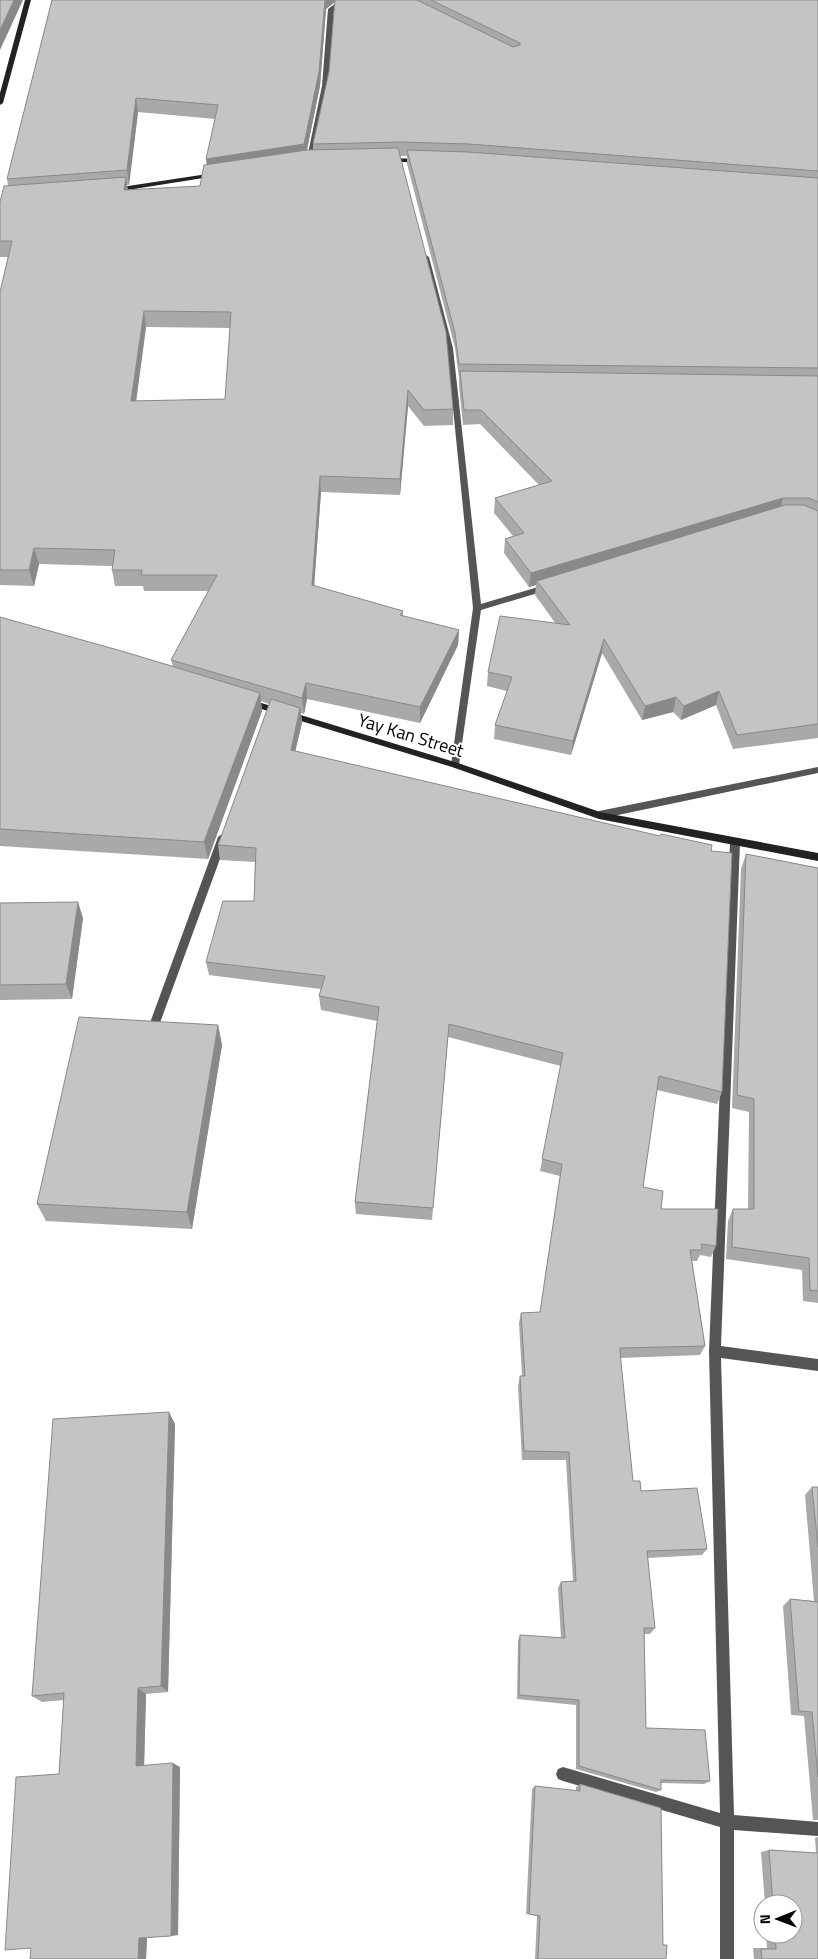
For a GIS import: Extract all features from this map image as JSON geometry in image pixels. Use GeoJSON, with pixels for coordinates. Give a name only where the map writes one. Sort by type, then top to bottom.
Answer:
{"type":"FeatureCollection","features":[{"type":"Feature","properties":{"kind":"main road"},"geometry":{"type":"LineString","coordinates":[[0,103],[28,0]]}},
{"type":"Feature","properties":{"kind":"main road"},"geometry":{"type":"LineString","coordinates":[[382,160],[430,161]]}},
{"type":"Feature","properties":{"kind":"main road"},"geometry":{"type":"LineString","coordinates":[[299,163],[318,161]]}},
{"type":"Feature","properties":{"kind":"main road"},"geometry":{"type":"LineString","coordinates":[[110,190],[222,174]]}},
{"type":"Feature","properties":{"kind":"main road","name":"Yay Kan Street"},"geometry":{"type":"LineString","coordinates":[[234,698],[268,712],[455,765],[599,815],[818,857]]}},
{"type":"Feature","properties":{"kind":"street"},"geometry":{"type":"LineString","coordinates":[[308,162],[325,86],[331,9],[338,4],[363,0]]}},
{"type":"Feature","properties":{"kind":"street"},"geometry":{"type":"LineString","coordinates":[[401,160],[403,169]]}},
{"type":"Feature","properties":{"kind":"street"},"geometry":{"type":"LineString","coordinates":[[424,250],[450,348],[477,608],[455,765]]}},
{"type":"Feature","properties":{"kind":"street"},"geometry":{"type":"LineString","coordinates":[[454,382],[464,382]]}},
{"type":"Feature","properties":{"kind":"street"},"geometry":{"type":"LineString","coordinates":[[477,608],[553,585]]}},
{"type":"Feature","properties":{"kind":"street"},"geometry":{"type":"LineString","coordinates":[[599,815],[818,770]]}},
{"type":"Feature","properties":{"kind":"street"},"geometry":{"type":"LineString","coordinates":[[152,1031],[226,828]]}},
{"type":"Feature","properties":{"kind":"street"},"geometry":{"type":"LineString","coordinates":[[727,1959],[727,1822],[715,1351],[735,842]]}},
{"type":"Feature","properties":{"kind":"street"},"geometry":{"type":"LineString","coordinates":[[715,1351],[818,1365]]}},
{"type":"Feature","properties":{"kind":"street"},"geometry":{"type":"LineString","coordinates":[[563,1774],[727,1822],[818,1829]]}},
{"type":"Feature","properties":{"kind":"building"},"geometry":{"type":"Polygon","coordinates":[[[0,0],[14,0],[0,30],[0,0]]]}},
{"type":"Feature","properties":{"kind":"building"},"geometry":{"type":"Polygon","coordinates":[[[52,0],[325,0],[319,72],[304,144],[206,159],[218,105],[136,98],[127,170],[7,179],[52,0]]]}},
{"type":"Feature","properties":{"kind":"building"},"geometry":{"type":"Polygon","coordinates":[[[335,0],[417,0],[513,47],[520,45],[520,43],[431,0],[818,0],[818,171],[469,144],[401,142],[313,144],[329,72],[335,0]]]}},
{"type":"Feature","properties":{"kind":"building"},"geometry":{"type":"Polygon","coordinates":[[[398,148],[446,332],[453,409],[424,410],[408,390],[400,479],[320,476],[312,585],[403,611],[400,615],[459,630],[420,707],[306,683],[302,698],[171,660],[217,575],[141,575],[142,570],[112,570],[115,550],[34,548],[29,570],[0,570],[0,292],[12,241],[0,241],[0,202],[4,186],[126,177],[124,190],[200,186],[204,165],[307,150],[398,148]],[[144,311],[131,401],[225,399],[231,312],[144,311]]]}},
{"type":"Feature","properties":{"kind":"building"},"geometry":{"type":"Polygon","coordinates":[[[407,150],[468,152],[818,178],[818,368],[459,364],[455,333],[407,150]]]}},
{"type":"Feature","properties":{"kind":"building"},"geometry":{"type":"Polygon","coordinates":[[[460,371],[818,376],[818,502],[809,498],[783,498],[531,573],[505,539],[524,533],[495,498],[552,481],[481,410],[464,410],[460,371]]]}},
{"type":"Feature","properties":{"kind":"building"},"geometry":{"type":"Polygon","coordinates":[[[785,505],[804,505],[818,511],[818,724],[737,735],[719,691],[684,706],[676,697],[645,706],[604,639],[573,741],[495,725],[512,677],[488,672],[500,616],[570,625],[537,581],[785,505]]]}},
{"type":"Feature","properties":{"kind":"building"},"geometry":{"type":"Polygon","coordinates":[[[0,617],[260,693],[204,842],[0,829],[0,617]]]}},
{"type":"Feature","properties":{"kind":"building"},"geometry":{"type":"Polygon","coordinates":[[[271,699],[300,708],[291,750],[660,836],[661,834],[712,845],[711,851],[732,853],[722,1092],[659,1076],[643,1187],[663,1191],[661,1209],[718,1209],[716,1246],[701,1244],[702,1250],[690,1250],[705,1346],[620,1348],[633,1481],[640,1481],[641,1491],[697,1488],[707,1549],[647,1551],[655,1628],[644,1628],[646,1728],[705,1730],[710,1781],[661,1780],[661,1790],[579,1766],[579,1700],[519,1695],[520,1635],[565,1638],[561,1582],[576,1581],[569,1452],[524,1451],[520,1376],[525,1376],[521,1313],[540,1312],[562,1164],[542,1159],[563,1053],[449,1024],[433,1208],[355,1202],[379,1007],[319,996],[325,976],[206,962],[223,901],[254,901],[256,848],[218,845],[271,699]]]}},
{"type":"Feature","properties":{"kind":"building"},"geometry":{"type":"Polygon","coordinates":[[[746,854],[818,868],[818,1291],[810,1290],[809,1258],[732,1247],[733,1209],[754,1209],[754,1099],[737,1095],[746,854]]]}},
{"type":"Feature","properties":{"kind":"building"},"geometry":{"type":"Polygon","coordinates":[[[78,902],[66,984],[0,985],[0,903],[78,902]]]}},
{"type":"Feature","properties":{"kind":"building"},"geometry":{"type":"Polygon","coordinates":[[[79,1017],[218,1025],[187,1212],[37,1204],[79,1017]]]}},
{"type":"Feature","properties":{"kind":"building"},"geometry":{"type":"Polygon","coordinates":[[[169,1412],[161,1686],[138,1688],[136,1766],[173,1763],[171,1936],[139,1938],[138,1959],[30,1959],[31,1948],[5,1950],[16,1777],[59,1774],[64,1693],[32,1696],[53,1419],[169,1412]]]}},
{"type":"Feature","properties":{"kind":"building"},"geometry":{"type":"Polygon","coordinates":[[[812,1487],[818,1487],[818,1547],[812,1487]]]}},
{"type":"Feature","properties":{"kind":"building"},"geometry":{"type":"Polygon","coordinates":[[[790,1599],[818,1602],[818,1777],[812,1712],[799,1711],[790,1599]]]}},
{"type":"Feature","properties":{"kind":"building"},"geometry":{"type":"Polygon","coordinates":[[[580,1784],[661,1808],[663,1945],[667,1945],[666,1959],[538,1959],[540,1916],[529,1914],[535,1786],[580,1791],[580,1784]]]}},
{"type":"Feature","properties":{"kind":"building"},"geometry":{"type":"Polygon","coordinates":[[[769,1850],[818,1853],[818,1959],[762,1959],[761,1949],[776,1949],[776,1944],[803,1944],[803,1894],[772,1894],[769,1850]]]}}]}
